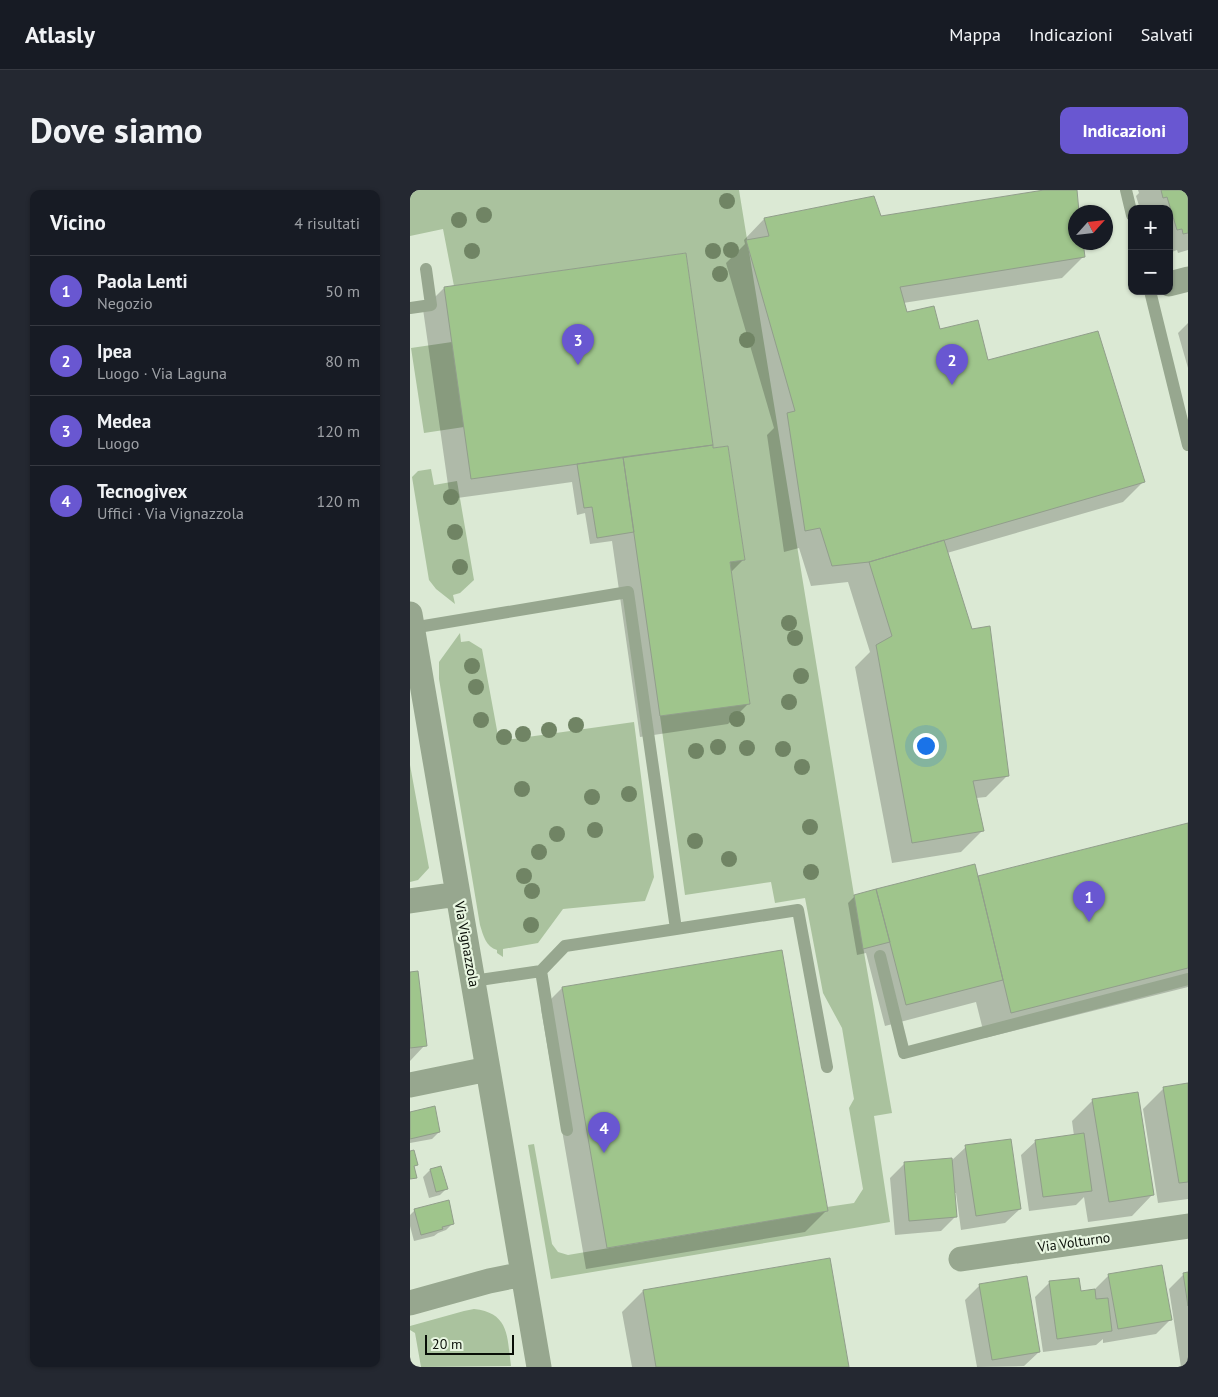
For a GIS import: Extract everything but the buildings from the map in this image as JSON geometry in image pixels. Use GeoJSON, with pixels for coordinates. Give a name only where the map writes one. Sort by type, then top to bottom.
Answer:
{"type":"FeatureCollection","features":[{"type":"Feature","properties":{"kind":"street"},"geometry":{"type":"LineString","coordinates":[[1173,283],[1188,279]]}},
{"type":"Feature","properties":{"kind":"street","name":"Via Vignazzola"},"geometry":{"type":"LineString","coordinates":[[411,621],[539,1367]]}},
{"type":"Feature","properties":{"kind":"street"},"geometry":{"type":"LineString","coordinates":[[410,901],[458,894]]}},
{"type":"Feature","properties":{"kind":"street"},"geometry":{"type":"LineString","coordinates":[[410,1085],[488,1069]]}},
{"type":"Feature","properties":{"kind":"street","name":"Via Volturno"},"geometry":{"type":"LineString","coordinates":[[961,1258],[1188,1226]]}},
{"type":"Feature","properties":{"kind":"street"},"geometry":{"type":"LineString","coordinates":[[410,1303],[489,1281],[523,1274]]}},
{"type":"Feature","properties":{"kind":"lane"},"geometry":{"type":"LineString","coordinates":[[1126,190],[1130,205]]}},
{"type":"Feature","properties":{"kind":"lane"},"geometry":{"type":"LineString","coordinates":[[410,308],[431,305],[426,269]]}},
{"type":"Feature","properties":{"kind":"lane"},"geometry":{"type":"LineString","coordinates":[[1151,295],[1188,445]]}},
{"type":"Feature","properties":{"kind":"lane"},"geometry":{"type":"LineString","coordinates":[[411,621],[628,592],[676,929]]}},
{"type":"Feature","properties":{"kind":"lane"},"geometry":{"type":"LineString","coordinates":[[473,981],[541,971],[565,946],[798,910],[826,1067]]}},
{"type":"Feature","properties":{"kind":"lane"},"geometry":{"type":"LineString","coordinates":[[880,956],[904,1053],[1188,979]]}},
{"type":"Feature","properties":{"kind":"lane"},"geometry":{"type":"LineString","coordinates":[[541,971],[566,1130]]}},
{"type":"Feature","properties":{"kind":"green space"},"geometry":{"type":"Polygon","coordinates":[[[410,190],[739,190],[854,895],[892,1113],[874,1116],[890,1222],[551,1279],[528,1145],[534,1144],[552,1244],[558,1252],[568,1255],[827,1211],[827,1207],[854,1203],[863,1189],[849,1108],[854,1099],[842,1028],[823,993],[805,898],[775,903],[771,882],[685,895],[660,716],[750,703],[730,562],[745,560],[728,446],[713,448],[686,253],[454,286],[443,229],[410,236],[410,190]]]}},
{"type":"Feature","properties":{"kind":"green space"},"geometry":{"type":"Polygon","coordinates":[[[452,342],[464,427],[424,433],[411,348],[452,342]]]}},
{"type":"Feature","properties":{"kind":"green space"},"geometry":{"type":"Polygon","coordinates":[[[431,469],[434,485],[457,481],[474,580],[460,593],[453,595],[455,604],[436,589],[429,580],[412,477],[418,471],[431,469]]]}},
{"type":"Feature","properties":{"kind":"green space"},"geometry":{"type":"Polygon","coordinates":[[[460,633],[461,642],[469,641],[482,649],[499,741],[634,722],[654,877],[645,901],[563,909],[538,943],[503,949],[503,957],[490,946],[484,937],[480,925],[439,679],[439,662],[460,633]]]}},
{"type":"Feature","properties":{"kind":"green space"},"geometry":{"type":"Polygon","coordinates":[[[410,765],[429,868],[418,880],[410,882],[410,765]]]}},
{"type":"Feature","properties":{"kind":"green space"},"geometry":{"type":"Polygon","coordinates":[[[474,1309],[486,1311],[500,1321],[507,1336],[511,1366],[421,1367],[415,1333],[410,1330],[410,1326],[474,1309]]]}},
{"type":"Feature","properties":{"kind":"place","name":"Medea"},"geometry":{"type":"Point","coordinates":[578,365]}},
{"type":"Feature","properties":{"kind":"place","name":"Ipea"},"geometry":{"type":"Point","coordinates":[952,385]}},
{"type":"Feature","properties":{"kind":"place","name":"Paola Lenti"},"geometry":{"type":"Point","coordinates":[1089,922]}},
{"type":"Feature","properties":{"kind":"place","name":"Tecnogivex"},"geometry":{"type":"Point","coordinates":[604,1153]}}]}
